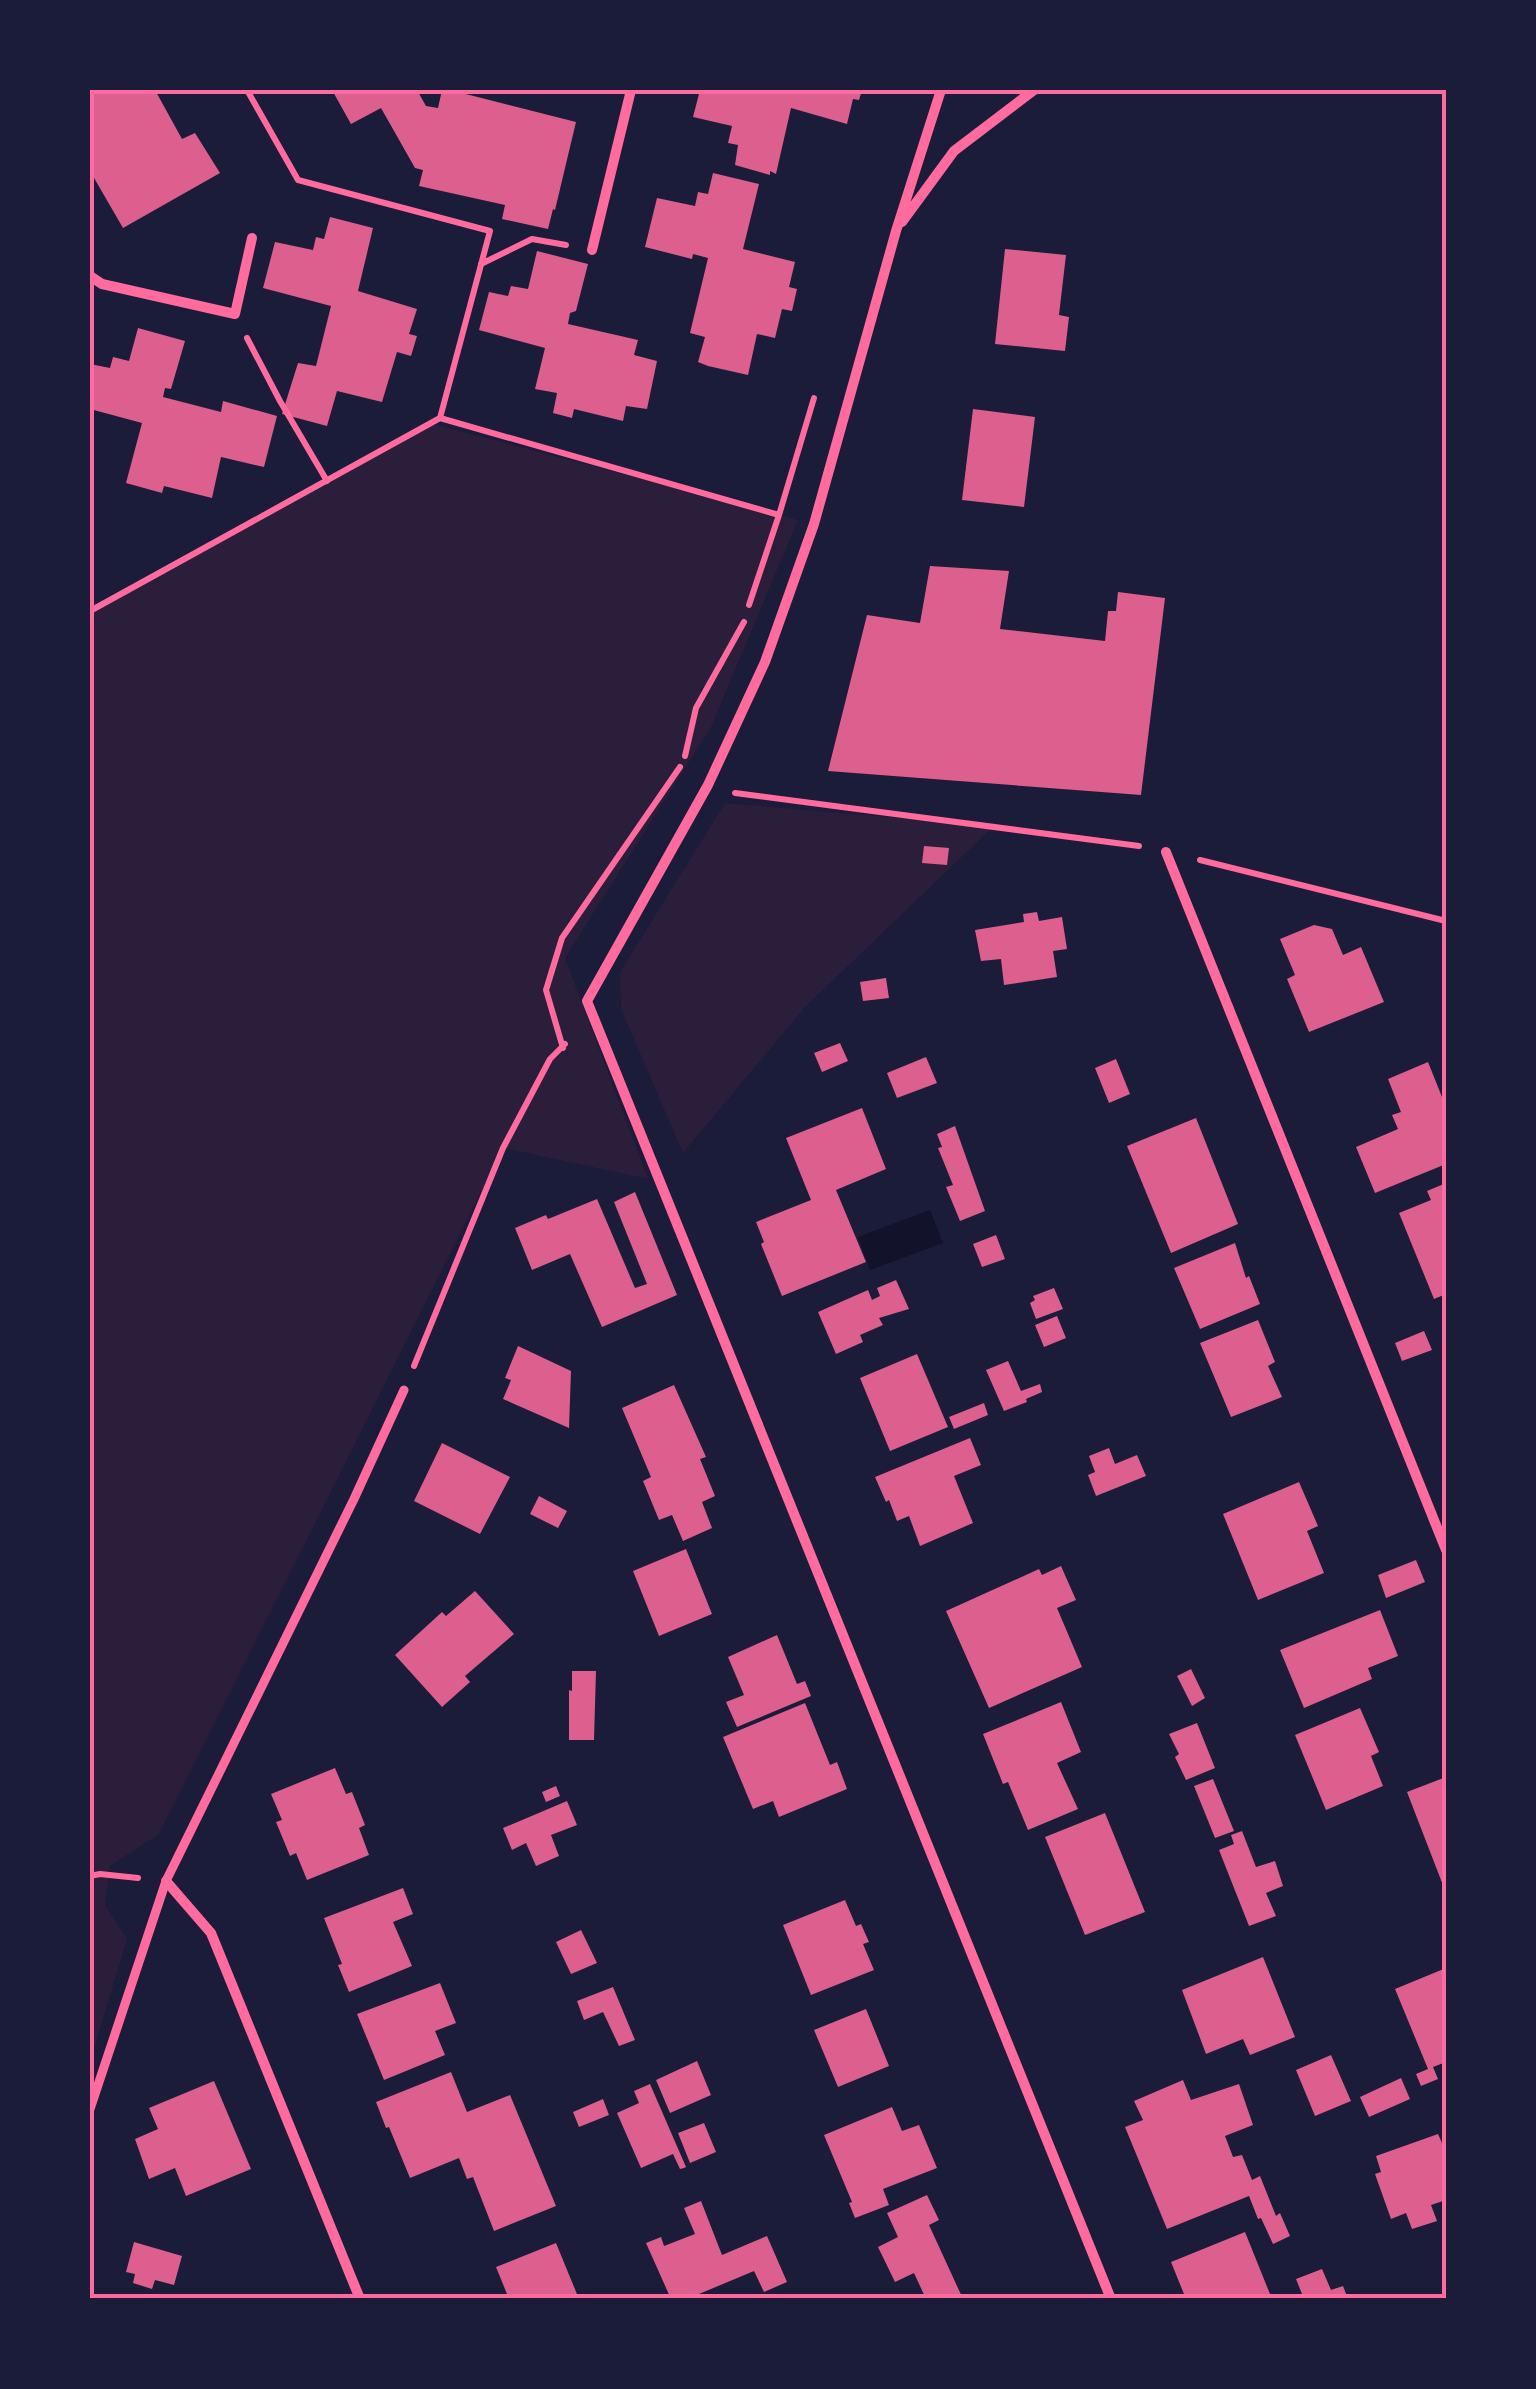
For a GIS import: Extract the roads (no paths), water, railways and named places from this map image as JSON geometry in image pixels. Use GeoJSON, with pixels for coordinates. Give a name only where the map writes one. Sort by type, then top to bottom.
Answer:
{"type":"FeatureCollection","features":[{"type":"Feature","properties":{"kind":"street"},"geometry":{"type":"LineString","coordinates":[[592,250],[631,90]]}},
{"type":"Feature","properties":{"kind":"street"},"geometry":{"type":"LineString","coordinates":[[941,90],[896,231],[814,524],[765,662],[708,785],[587,1000],[1111,2299]]}},
{"type":"Feature","properties":{"kind":"street"},"geometry":{"type":"LineString","coordinates":[[896,231],[954,151],[1034,90]]}},
{"type":"Feature","properties":{"kind":"street"},"geometry":{"type":"LineString","coordinates":[[90,276],[102,284],[235,314],[252,238]]}},
{"type":"Feature","properties":{"kind":"street"},"geometry":{"type":"LineString","coordinates":[[1166,852],[1446,1550]]}},
{"type":"Feature","properties":{"kind":"street"},"geometry":{"type":"LineString","coordinates":[[90,2108],[166,1881],[404,1390]]}},
{"type":"Feature","properties":{"kind":"street"},"geometry":{"type":"LineString","coordinates":[[166,1881],[211,1933],[360,2299]]}}]}
